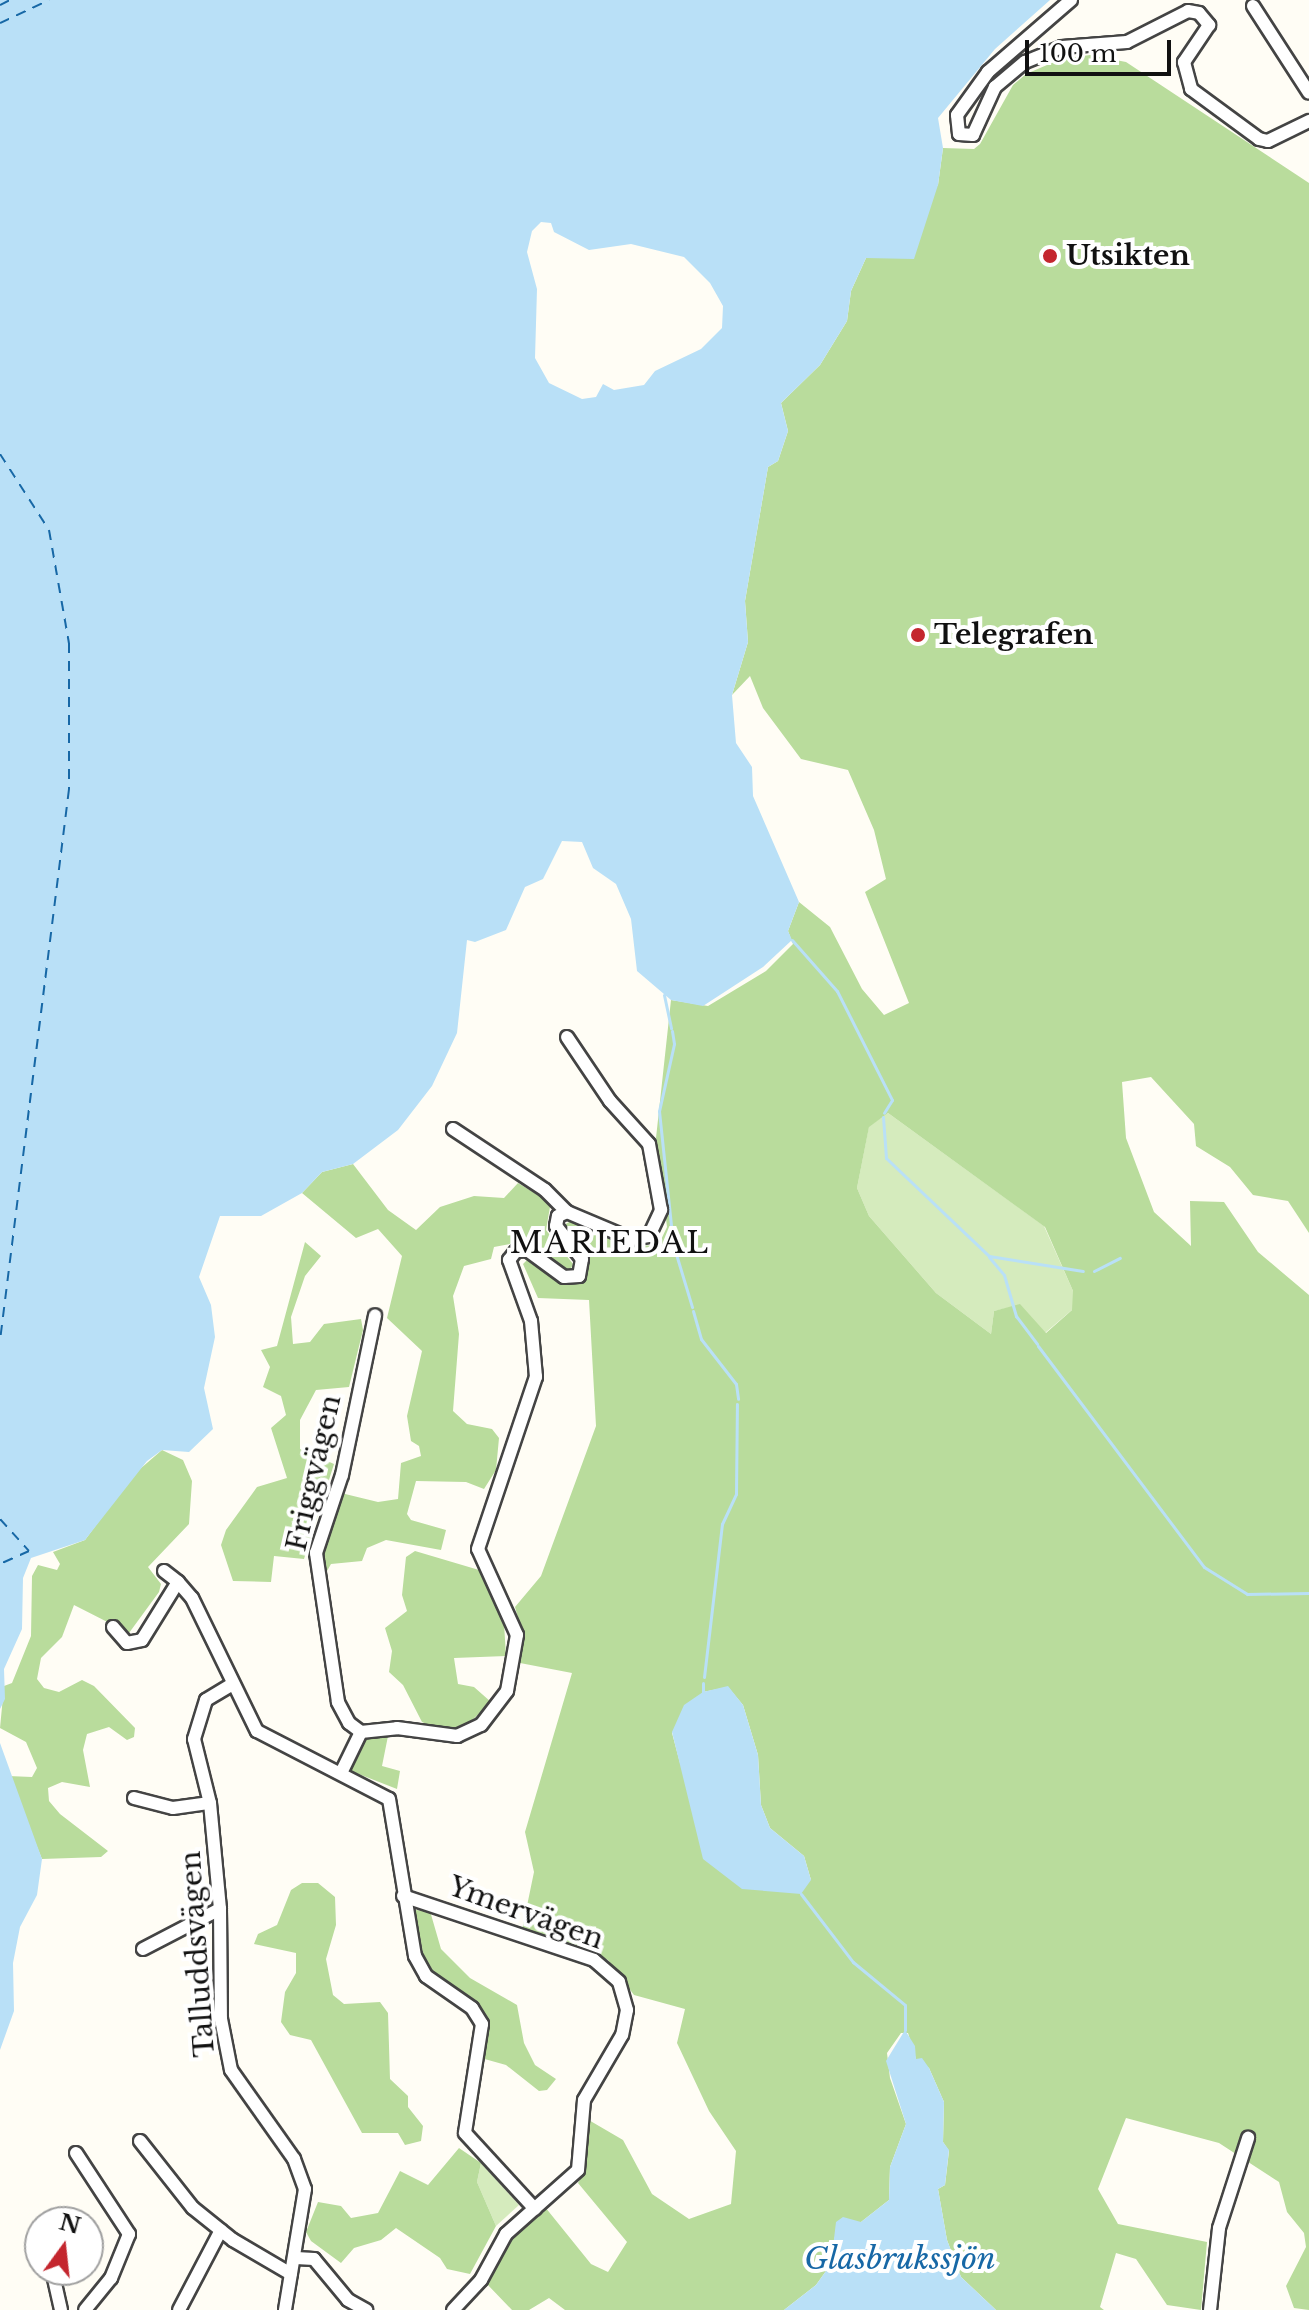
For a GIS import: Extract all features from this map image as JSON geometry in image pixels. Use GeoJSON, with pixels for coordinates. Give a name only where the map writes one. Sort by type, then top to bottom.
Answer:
{"type":"FeatureCollection","features":[{"type":"Feature","properties":{"kind":"street"},"geometry":{"type":"LineString","coordinates":[[1071,0],[988,72],[957,115],[959,134],[973,135],[995,87],[1025,62],[1062,47],[1127,42],[1188,11],[1204,17],[1209,29],[1185,58],[1184,77],[1191,89],[1264,140],[1309,121]]}},
{"type":"Feature","properties":{"kind":"street"},"geometry":{"type":"LineString","coordinates":[[1253,6],[1309,93]]}},
{"type":"Feature","properties":{"kind":"street"},"geometry":{"type":"LineString","coordinates":[[453,1129],[545,1190],[567,1212],[640,1240],[656,1228],[661,1200],[646,1138],[610,1101],[567,1037]]}},
{"type":"Feature","properties":{"kind":"street"},"geometry":{"type":"LineString","coordinates":[[341,1773],[361,1732],[397,1728],[457,1736],[492,1715],[510,1681],[516,1628],[478,1549],[536,1377],[533,1331],[510,1257],[527,1250],[564,1277],[579,1276],[582,1259],[556,1228],[558,1216],[567,1212]]}},
{"type":"Feature","properties":{"kind":"street","name":"Friggvägen"},"geometry":{"type":"LineString","coordinates":[[361,1732],[349,1723],[338,1702],[316,1553],[342,1475],[375,1315]]}},
{"type":"Feature","properties":{"kind":"street"},"geometry":{"type":"LineString","coordinates":[[164,1571],[189,1592],[231,1685],[262,1737],[389,1799],[403,1896],[420,1967],[472,2008],[482,2024],[465,2133],[535,2209]]}},
{"type":"Feature","properties":{"kind":"street"},"geometry":{"type":"LineString","coordinates":[[113,1627],[127,1643],[142,1640],[178,1582]]}},
{"type":"Feature","properties":{"kind":"street","name":"Talluddsvägen"},"geometry":{"type":"LineString","coordinates":[[231,1685],[210,1695],[195,1723],[194,1739],[210,1803],[220,1909],[221,2019],[231,2070],[294,2159],[304,2182],[306,2203],[285,2310]]}},
{"type":"Feature","properties":{"kind":"street"},"geometry":{"type":"LineString","coordinates":[[134,1798],[173,1808],[210,1803]]}},
{"type":"Feature","properties":{"kind":"street","name":"Ymervägen"},"geometry":{"type":"LineString","coordinates":[[403,1896],[594,1960],[623,1990],[627,2010],[622,2035],[581,2112],[578,2170],[506,2234],[481,2280],[453,2310]]}},
{"type":"Feature","properties":{"kind":"street"},"geometry":{"type":"LineString","coordinates":[[143,1949],[220,1909]]}},
{"type":"Feature","properties":{"kind":"street"},"geometry":{"type":"LineString","coordinates":[[1210,2310],[1219,2228],[1248,2138]]}},
{"type":"Feature","properties":{"kind":"street"},"geometry":{"type":"LineString","coordinates":[[140,2141],[185,2200],[221,2230],[291,2274]]}},
{"type":"Feature","properties":{"kind":"street"},"geometry":{"type":"LineString","coordinates":[[76,2153],[129,2234],[122,2256],[85,2310]]}},
{"type":"Feature","properties":{"kind":"street"},"geometry":{"type":"LineString","coordinates":[[179,2310],[221,2230]]}},
{"type":"Feature","properties":{"kind":"street"},"geometry":{"type":"LineString","coordinates":[[296,2258],[314,2259],[348,2300],[366,2310]]}},
{"type":"Feature","properties":{"kind":"street"},"geometry":{"type":"LineString","coordinates":[[56,2286],[61,2310]]}},
{"type":"Feature","properties":{"kind":"green space"},"geometry":{"type":"Polygon","coordinates":[[[1090,55],[1126,62],[1309,183],[1309,1233],[1288,1201],[1253,1195],[1230,1167],[1196,1146],[1194,1124],[1151,1077],[1122,1082],[1126,1138],[1154,1212],[1191,1246],[1190,1201],[1224,1202],[1258,1252],[1309,1295],[1309,2310],[1294,2308],[1286,2286],[1306,2247],[1304,2233],[1287,2212],[1279,2182],[1219,2143],[1126,2118],[1098,2189],[1118,2224],[1207,2242],[1201,2310],[1167,2305],[1136,2259],[1116,2253],[1100,2307],[1104,2310],[996,2310],[961,2277],[947,2240],[938,2189],[945,2185],[949,2151],[943,2142],[944,2102],[929,2068],[916,2059],[908,2033],[901,2033],[887,2053],[890,2078],[906,2124],[890,2167],[889,2200],[861,2222],[837,2222],[831,2264],[816,2285],[784,2310],[565,2310],[549,2298],[529,2310],[512,2310],[486,2283],[508,2239],[545,2207],[591,2264],[608,2272],[627,2242],[578,2183],[586,2168],[587,2119],[623,2140],[652,2194],[689,2219],[731,2204],[736,2151],[709,2111],[677,2043],[685,2009],[634,1995],[608,1960],[522,1930],[534,1872],[525,1832],[572,1673],[520,1663],[523,1635],[515,1607],[541,1576],[596,1426],[589,1300],[538,1298],[523,1264],[529,1258],[564,1284],[582,1280],[589,1261],[562,1226],[571,1221],[638,1245],[658,1246],[667,1227],[656,1138],[671,1000],[708,1006],[766,971],[793,944],[788,931],[799,902],[830,927],[862,989],[884,1015],[909,1003],[865,892],[886,879],[874,830],[848,770],[801,759],[763,708],[750,676],[732,695],[748,642],[745,601],[768,467],[778,461],[788,431],[781,403],[820,365],[847,321],[851,291],[866,258],[938,185],[943,148],[974,149],[980,144],[1013,85],[1026,74],[1061,59],[1090,55]],[[888,1113],[869,1127],[857,1188],[869,1216],[936,1293],[991,1334],[994,1311],[1020,1304],[1046,1333],[1072,1310],[1073,1291],[1045,1227],[888,1113]],[[728,1687],[703,1692],[672,1733],[680,1763],[811,1880],[804,1856],[770,1828],[761,1805],[758,1755],[743,1705],[728,1687]]]}},
{"type":"Feature","properties":{"kind":"green space"},"geometry":{"type":"Polygon","coordinates":[[[888,1113],[1044,1226],[1073,1291],[1073,1309],[1045,1333],[1020,1305],[994,1311],[991,1334],[936,1293],[869,1216],[857,1188],[869,1126],[888,1113]]]}},
{"type":"Feature","properties":{"kind":"green space"},"geometry":{"type":"Polygon","coordinates":[[[353,1164],[388,1210],[416,1230],[440,1207],[474,1196],[504,1198],[518,1183],[546,1200],[550,1207],[546,1230],[573,1264],[569,1273],[525,1244],[515,1243],[494,1247],[491,1259],[464,1266],[453,1296],[459,1334],[453,1411],[467,1424],[492,1429],[499,1438],[496,1470],[484,1489],[466,1482],[416,1481],[407,1514],[411,1520],[446,1530],[441,1550],[386,1540],[367,1548],[362,1561],[331,1564],[327,1571],[322,1559],[325,1533],[341,1493],[378,1502],[398,1499],[401,1463],[421,1456],[419,1446],[411,1441],[407,1416],[422,1351],[387,1318],[402,1256],[378,1229],[356,1238],[302,1193],[322,1172],[353,1164]]]}},
{"type":"Feature","properties":{"kind":"green space"},"geometry":{"type":"Polygon","coordinates":[[[305,1242],[321,1256],[305,1276],[291,1317],[293,1344],[310,1342],[324,1324],[361,1319],[363,1330],[349,1387],[316,1390],[300,1420],[300,1449],[334,1464],[304,1559],[274,1556],[271,1582],[233,1581],[221,1545],[226,1530],[257,1487],[287,1478],[271,1428],[286,1415],[281,1396],[263,1387],[270,1367],[261,1350],[277,1346],[305,1242]]]}},
{"type":"Feature","properties":{"kind":"green space"},"geometry":{"type":"Polygon","coordinates":[[[162,1450],[183,1460],[192,1481],[189,1524],[148,1567],[161,1584],[159,1592],[129,1633],[74,1605],[62,1637],[41,1658],[37,1679],[44,1688],[59,1692],[82,1680],[94,1686],[135,1728],[134,1737],[127,1740],[109,1727],[87,1734],[83,1750],[90,1787],[62,1782],[48,1788],[49,1801],[60,1814],[108,1851],[101,1857],[42,1859],[8,1776],[32,1777],[37,1768],[26,1742],[0,1728],[4,1686],[12,1683],[31,1636],[32,1576],[38,1565],[57,1570],[60,1564],[53,1552],[85,1540],[133,1475],[162,1450]]]}},
{"type":"Feature","properties":{"kind":"green space"},"geometry":{"type":"Polygon","coordinates":[[[415,1551],[479,1570],[504,1623],[506,1656],[454,1658],[458,1684],[474,1687],[491,1702],[464,1728],[438,1729],[422,1722],[403,1685],[389,1672],[392,1651],[385,1628],[407,1611],[402,1595],[406,1557],[415,1551]]]}},
{"type":"Feature","properties":{"kind":"green space"},"geometry":{"type":"Polygon","coordinates":[[[389,1731],[382,1766],[400,1771],[397,1789],[351,1771],[363,1737],[389,1731]]]}},
{"type":"Feature","properties":{"kind":"green space"},"geometry":{"type":"Polygon","coordinates":[[[302,1883],[318,1883],[335,1897],[336,1925],[326,1959],[333,1995],[344,2004],[380,2002],[388,2013],[390,2079],[408,2096],[408,2107],[423,2126],[421,2141],[405,2145],[398,2133],[362,2133],[311,2040],[290,2035],[281,2022],[285,1992],[296,1973],[296,1953],[254,1944],[258,1934],[277,1925],[291,1890],[302,1883]]]}},
{"type":"Feature","properties":{"kind":"green space"},"geometry":{"type":"Polygon","coordinates":[[[415,1910],[430,1911],[441,1949],[470,1978],[517,2005],[524,2043],[535,2065],[556,2079],[547,2090],[539,2091],[506,2065],[481,2058],[483,2013],[425,1966],[415,1910]]]}},
{"type":"Feature","properties":{"kind":"green space"},"geometry":{"type":"Polygon","coordinates":[[[459,2148],[481,2163],[477,2182],[496,2226],[470,2274],[447,2269],[440,2258],[396,2228],[381,2240],[354,2248],[341,2263],[311,2241],[306,2232],[318,2202],[341,2206],[351,2218],[378,2213],[400,2171],[428,2185],[459,2148]]]}},
{"type":"Feature","properties":{"kind":"green space"},"geometry":{"type":"Polygon","coordinates":[[[481,2163],[519,2205],[496,2226],[477,2182],[481,2163]]]}},
{"type":"Feature","properties":{"kind":"water"},"geometry":{"type":"Polygon","coordinates":[[[0,0],[1050,0],[995,49],[938,118],[943,148],[938,185],[914,259],[866,258],[851,291],[847,321],[820,365],[781,403],[788,431],[778,461],[768,467],[745,601],[748,642],[732,695],[736,743],[752,767],[753,796],[799,902],[788,931],[792,940],[763,967],[703,1006],[671,1000],[637,971],[631,919],[616,884],[593,868],[582,842],[562,841],[543,879],[525,887],[506,930],[475,942],[467,940],[457,1033],[432,1086],[398,1130],[353,1164],[322,1172],[302,1193],[261,1216],[220,1216],[199,1277],[211,1305],[215,1337],[204,1388],[213,1429],[189,1452],[162,1450],[147,1461],[85,1540],[31,1558],[23,1578],[22,1629],[4,1669],[5,1699],[0,1709],[0,0]],[[541,222],[532,231],[527,252],[537,289],[535,358],[549,383],[582,399],[596,397],[603,384],[614,390],[644,385],[655,371],[701,349],[722,328],[723,306],[710,283],[684,257],[631,244],[589,250],[554,232],[551,223],[541,222]]]}},
{"type":"Feature","properties":{"kind":"water"},"geometry":{"type":"Polygon","coordinates":[[[728,1686],[743,1705],[758,1755],[761,1805],[770,1828],[804,1856],[811,1880],[801,1894],[742,1889],[703,1859],[672,1732],[684,1705],[703,1692],[728,1686]]]}},
{"type":"Feature","properties":{"kind":"water"},"geometry":{"type":"Polygon","coordinates":[[[0,1743],[42,1859],[37,1895],[20,1927],[13,1963],[14,2011],[0,2050],[0,1743]]]}},
{"type":"Feature","properties":{"kind":"water","name":"Glasbrukssjön"},"geometry":{"type":"Polygon","coordinates":[[[905,2030],[915,2046],[916,2059],[922,2058],[929,2068],[944,2102],[943,2142],[949,2150],[945,2185],[938,2189],[947,2240],[961,2277],[996,2310],[784,2310],[816,2285],[831,2264],[836,2222],[843,2217],[861,2222],[889,2200],[890,2167],[906,2124],[886,2061],[905,2030]]]}},
{"type":"Feature","properties":{"kind":"waterway"},"geometry":{"type":"LineString","coordinates":[[792,940],[837,991],[892,1100],[884,1113]]}},
{"type":"Feature","properties":{"kind":"waterway"},"geometry":{"type":"LineString","coordinates":[[664,995],[671,1028]]}},
{"type":"Feature","properties":{"kind":"waterway"},"geometry":{"type":"LineString","coordinates":[[672,1031],[674,1044],[659,1111],[673,1244],[692,1307]]}},
{"type":"Feature","properties":{"kind":"waterway"},"geometry":{"type":"LineString","coordinates":[[883,1117],[886,1158],[989,1256],[1083,1271]]}},
{"type":"Feature","properties":{"kind":"waterway"},"geometry":{"type":"LineString","coordinates":[[989,1257],[1004,1275],[1016,1316],[1037,1344]]}},
{"type":"Feature","properties":{"kind":"waterway"},"geometry":{"type":"LineString","coordinates":[[1094,1271],[1120,1258]]}},
{"type":"Feature","properties":{"kind":"waterway"},"geometry":{"type":"LineString","coordinates":[[693,1311],[701,1339],[736,1384],[738,1399]]}},
{"type":"Feature","properties":{"kind":"waterway"},"geometry":{"type":"LineString","coordinates":[[1038,1346],[1204,1567],[1247,1594],[1309,1593]]}},
{"type":"Feature","properties":{"kind":"waterway"},"geometry":{"type":"LineString","coordinates":[[704,1677],[722,1524],[736,1494],[737,1404]]}},
{"type":"Feature","properties":{"kind":"waterway"},"geometry":{"type":"LineString","coordinates":[[703,1683],[703,1692]]}},
{"type":"Feature","properties":{"kind":"waterway"},"geometry":{"type":"LineString","coordinates":[[801,1894],[853,1962],[905,2005],[905,2030]]}},
{"type":"Feature","properties":{"kind":"ferry route"},"geometry":{"type":"LineString","coordinates":[[0,5],[10,0]]}},
{"type":"Feature","properties":{"kind":"ferry route"},"geometry":{"type":"LineString","coordinates":[[0,23],[49,0]]}},
{"type":"Feature","properties":{"kind":"ferry route"},"geometry":{"type":"LineString","coordinates":[[0,454],[49,530],[69,643],[69,789],[0,1341]]}},
{"type":"Feature","properties":{"kind":"ferry route"},"geometry":{"type":"LineString","coordinates":[[0,1519],[29,1551],[0,1564]]}},
{"type":"Feature","properties":{"kind":"place","name":"Utsikten"},"geometry":{"type":"Point","coordinates":[1050,256]}},
{"type":"Feature","properties":{"kind":"place","name":"Telegrafen"},"geometry":{"type":"Point","coordinates":[918,635]}},
{"type":"Feature","properties":{"kind":"district","name":"MARIEDAL"},"geometry":{"type":"Point","coordinates":[610,1243]}}]}
